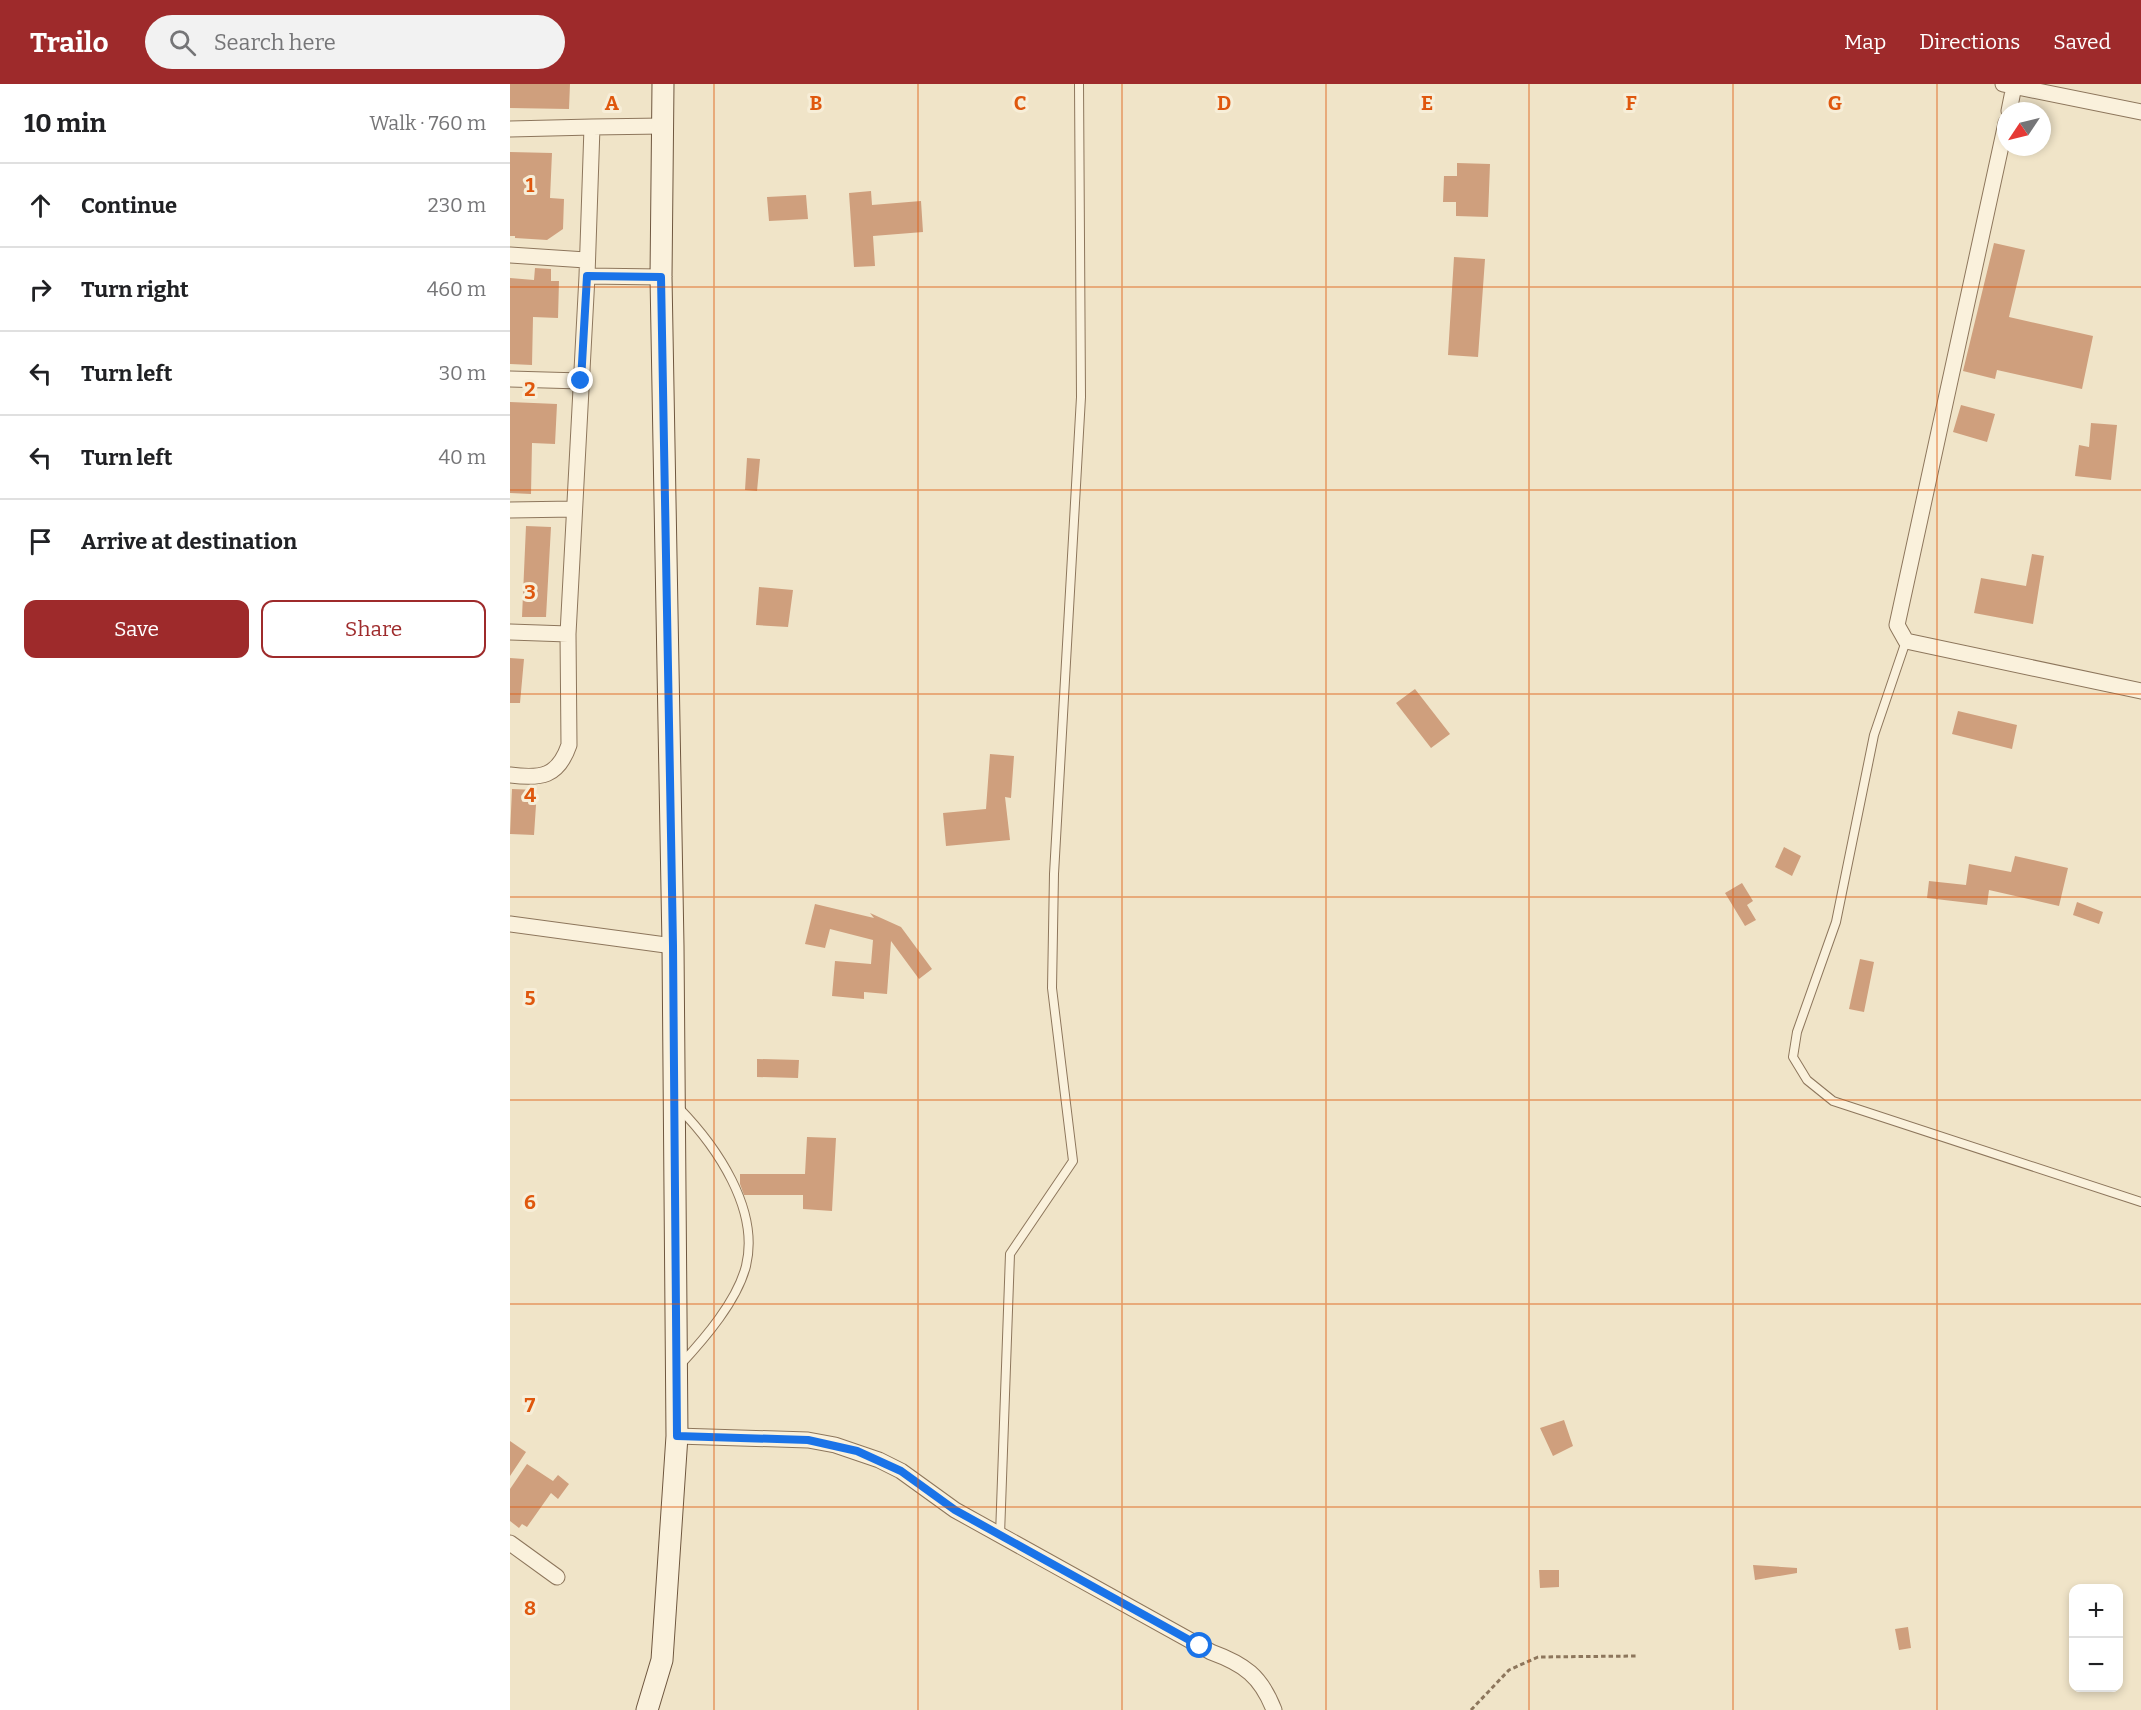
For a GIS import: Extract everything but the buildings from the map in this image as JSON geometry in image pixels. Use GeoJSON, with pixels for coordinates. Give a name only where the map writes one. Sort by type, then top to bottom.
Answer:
{"type":"FeatureCollection","features":[{"type":"Feature","properties":{"kind":"main road"},"geometry":{"type":"LineString","coordinates":[[647,1710],[662,1660],[677,1436],[673,946],[661,277],[663,84]]}},
{"type":"Feature","properties":{"kind":"street"},"geometry":{"type":"LineString","coordinates":[[2009,102],[2009,85],[2141,112]]}},
{"type":"Feature","properties":{"kind":"street"},"geometry":{"type":"LineString","coordinates":[[510,129],[663,126]]}},
{"type":"Feature","properties":{"kind":"street"},"geometry":{"type":"LineString","coordinates":[[510,775],[532,778],[551,773],[564,760],[569,745],[568,634],[587,276],[592,127]]}},
{"type":"Feature","properties":{"kind":"street"},"geometry":{"type":"LineString","coordinates":[[1999,156],[1897,625],[1906,641],[2141,691]]}},
{"type":"Feature","properties":{"kind":"street"},"geometry":{"type":"LineString","coordinates":[[510,255],[586,260]]}},
{"type":"Feature","properties":{"kind":"street"},"geometry":{"type":"LineString","coordinates":[[587,276],[661,277]]}},
{"type":"Feature","properties":{"kind":"street"},"geometry":{"type":"LineString","coordinates":[[510,379],[581,381]]}},
{"type":"Feature","properties":{"kind":"street"},"geometry":{"type":"LineString","coordinates":[[510,510],[574,509]]}},
{"type":"Feature","properties":{"kind":"street"},"geometry":{"type":"LineString","coordinates":[[510,632],[568,634]]}},
{"type":"Feature","properties":{"kind":"street"},"geometry":{"type":"LineString","coordinates":[[510,924],[673,946]]}},
{"type":"Feature","properties":{"kind":"street"},"geometry":{"type":"LineString","coordinates":[[677,1436],[808,1440],[857,1451],[901,1471],[955,1510],[1211,1652],[1240,1664],[1254,1675],[1265,1689],[1274,1710]]}},
{"type":"Feature","properties":{"kind":"street"},"geometry":{"type":"LineString","coordinates":[[510,1543],[557,1577]]}},
{"type":"Feature","properties":{"kind":"lane"},"geometry":{"type":"LineString","coordinates":[[1000,1535],[1010,1254],[1073,1161],[1052,988],[1054,874],[1081,397],[1079,84]]}},
{"type":"Feature","properties":{"kind":"lane"},"geometry":{"type":"LineString","coordinates":[[1906,641],[1874,735],[1836,922],[1797,1032],[1794,1057],[1807,1080],[1833,1101],[2141,1202]]}},
{"type":"Feature","properties":{"kind":"lane"},"geometry":{"type":"LineString","coordinates":[[674,1103],[695,1126],[735,1183],[745,1218],[748,1242],[746,1266],[729,1304],[707,1336],[676,1370]]}},
{"type":"Feature","properties":{"kind":"path"},"geometry":{"type":"LineString","coordinates":[[1471,1710],[1509,1670],[1538,1657],[1636,1656]]}},
{"type":"Feature","properties":{"kind":"route"},"geometry":{"type":"LineString","coordinates":[[581,381],[587,276],[661,277],[673,946],[677,1436],[808,1440],[857,1451],[901,1471],[955,1510],[1200,1646]]}}]}
